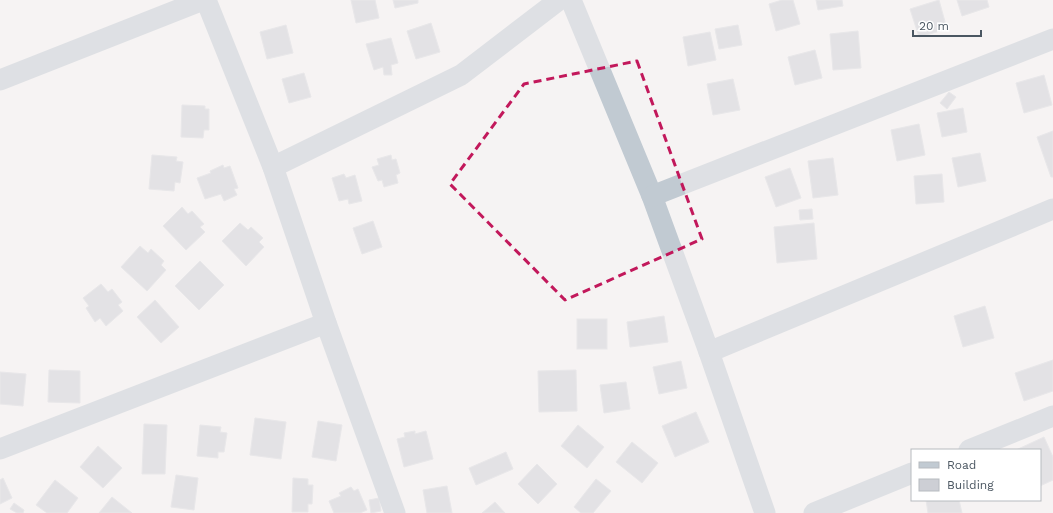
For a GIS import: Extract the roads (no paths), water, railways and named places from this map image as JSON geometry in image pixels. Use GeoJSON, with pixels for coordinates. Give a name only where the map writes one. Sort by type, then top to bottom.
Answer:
{"type":"FeatureCollection","features":[{"type":"Feature","properties":{"kind":"street"},"geometry":{"type":"LineString","coordinates":[[0,80],[204,0],[274,167],[326,324],[395,513]]}},
{"type":"Feature","properties":{"kind":"street"},"geometry":{"type":"LineString","coordinates":[[274,167],[461,75],[559,0]]}},
{"type":"Feature","properties":{"kind":"street"},"geometry":{"type":"LineString","coordinates":[[571,0],[652,196],[709,352],[765,513]]}},
{"type":"Feature","properties":{"kind":"street"},"geometry":{"type":"LineString","coordinates":[[652,196],[1053,39]]}},
{"type":"Feature","properties":{"kind":"street"},"geometry":{"type":"LineString","coordinates":[[709,352],[1053,209]]}},
{"type":"Feature","properties":{"kind":"street"},"geometry":{"type":"LineString","coordinates":[[0,449],[326,324]]}},
{"type":"Feature","properties":{"kind":"street"},"geometry":{"type":"LineString","coordinates":[[971,449],[1053,416]]}},
{"type":"Feature","properties":{"kind":"street"},"geometry":{"type":"LineString","coordinates":[[814,513],[911,473]]}}]}
